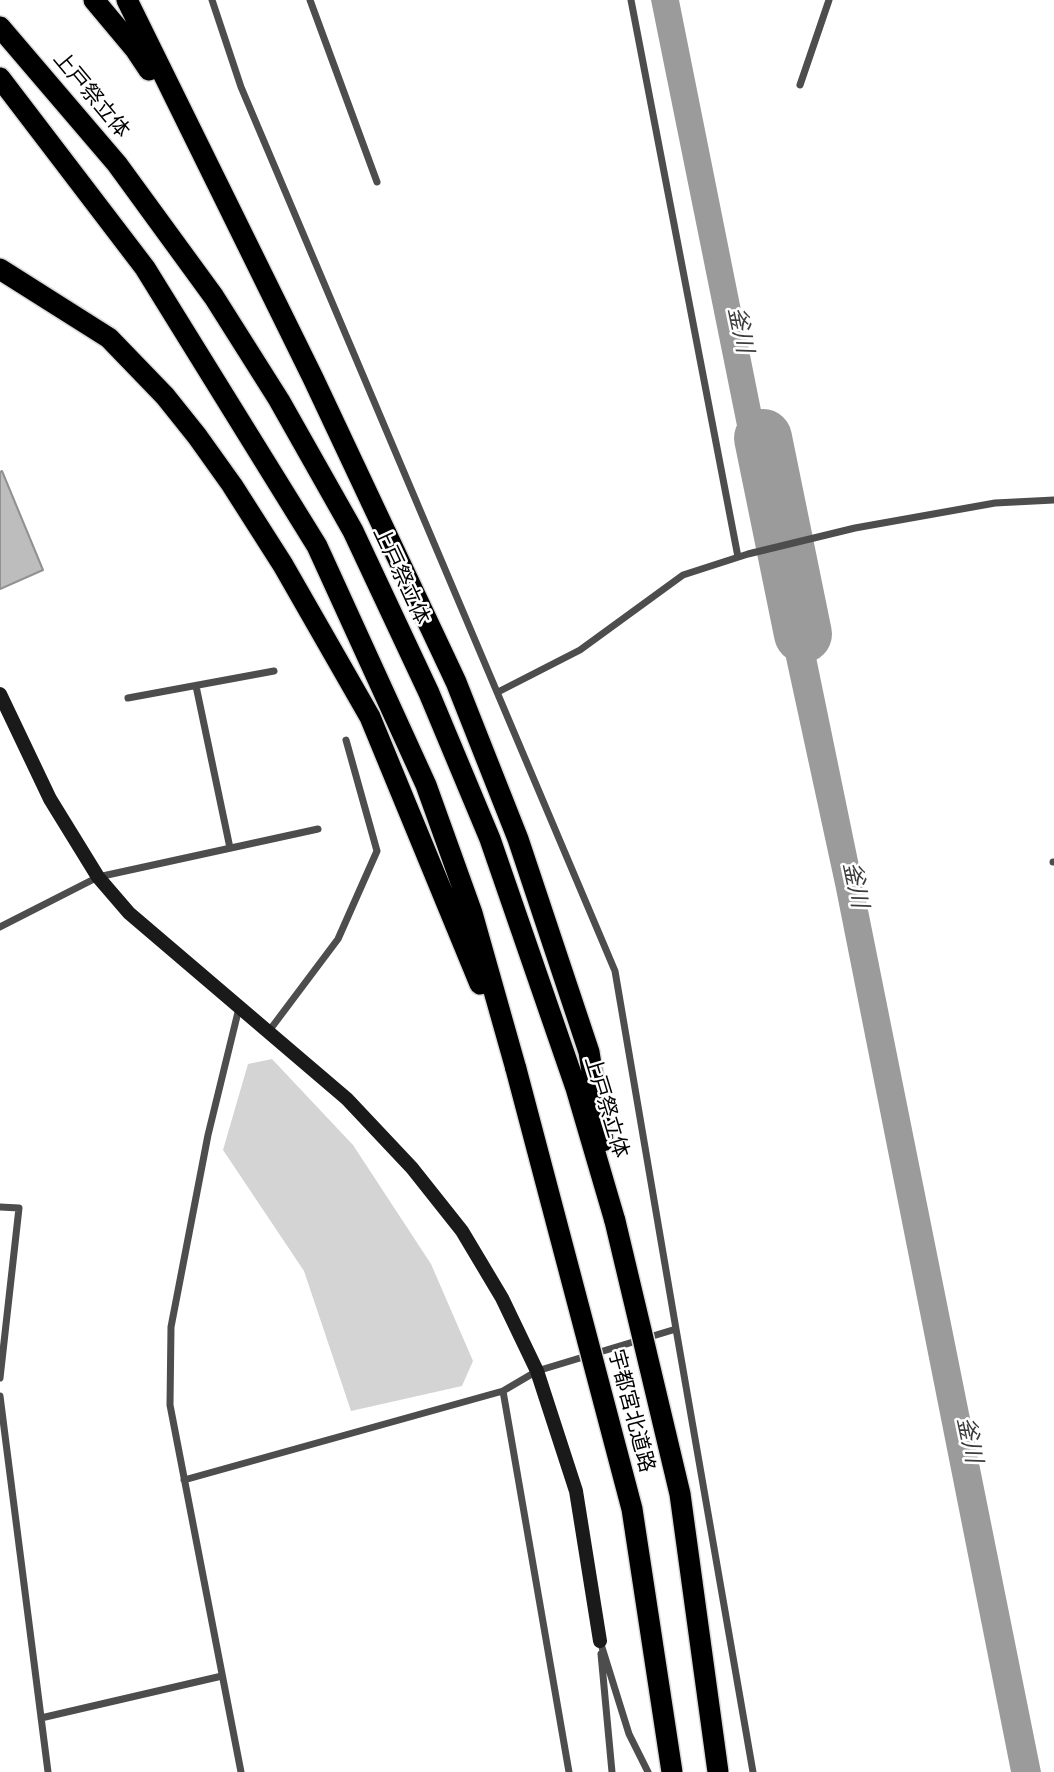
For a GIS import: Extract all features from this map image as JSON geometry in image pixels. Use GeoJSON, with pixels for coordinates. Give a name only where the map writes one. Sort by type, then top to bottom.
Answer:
{"type":"FeatureCollection","features":[{"type":"Feature","properties":{"kind":"highway"},"geometry":{"type":"LineString","coordinates":[[94,0],[135,48],[214,173]]}},
{"type":"Feature","properties":{"kind":"highway"},"geometry":{"type":"LineString","coordinates":[[127,0],[313,378],[456,682],[518,839],[589,1052],[615,1221]]}},
{"type":"Feature","properties":{"kind":"highway","name":"上戸祭立体"},"geometry":{"type":"LineString","coordinates":[[0,27],[117,164],[214,297],[279,401],[353,531],[429,694],[490,839],[576,1088],[615,1221]]}},
{"type":"Feature","properties":{"kind":"highway"},"geometry":{"type":"LineString","coordinates":[[0,78],[145,268],[317,546],[426,785],[472,913],[516,1069]]}},
{"type":"Feature","properties":{"kind":"highway"},"geometry":{"type":"LineString","coordinates":[[0,269],[109,338],[165,396],[197,436],[283,565],[370,718],[516,1069]]}},
{"type":"Feature","properties":{"kind":"highway","name":"宇都宮北道路"},"geometry":{"type":"LineString","coordinates":[[516,1069],[632,1509],[672,1772]]}},
{"type":"Feature","properties":{"kind":"highway","name":"宇都宮北道路"},"geometry":{"type":"LineString","coordinates":[[615,1221],[680,1494],[719,1772]]}},
{"type":"Feature","properties":{"kind":"street"},"geometry":{"type":"LineString","coordinates":[[212,0],[242,87],[615,971],[753,1772]]}},
{"type":"Feature","properties":{"kind":"street"},"geometry":{"type":"LineString","coordinates":[[310,0],[377,181]]}},
{"type":"Feature","properties":{"kind":"street"},"geometry":{"type":"LineString","coordinates":[[631,0],[738,557]]}},
{"type":"Feature","properties":{"kind":"street"},"geometry":{"type":"LineString","coordinates":[[800,85],[829,0]]}},
{"type":"Feature","properties":{"kind":"street"},"geometry":{"type":"LineString","coordinates":[[498,692],[580,650],[683,575],[748,554],[855,528],[995,503],[1054,500]]}},
{"type":"Feature","properties":{"kind":"street"},"geometry":{"type":"LineString","coordinates":[[128,698],[274,671]]}},
{"type":"Feature","properties":{"kind":"street"},"geometry":{"type":"LineString","coordinates":[[196,686],[230,848]]}},
{"type":"Feature","properties":{"kind":"street"},"geometry":{"type":"LineString","coordinates":[[0,694],[50,799],[98,877],[129,913],[348,1100],[412,1168],[462,1231],[502,1298],[537,1371],[576,1492],[600,1641],[612,1772]]}},
{"type":"Feature","properties":{"kind":"street"},"geometry":{"type":"LineString","coordinates":[[269,1031],[338,939],[377,851],[346,740]]}},
{"type":"Feature","properties":{"kind":"street"},"geometry":{"type":"LineString","coordinates":[[0,927],[98,877],[318,829]]}},
{"type":"Feature","properties":{"kind":"street"},"geometry":{"type":"LineString","coordinates":[[239,1008],[208,1135],[172,1327],[170,1405],[241,1772]]}},
{"type":"Feature","properties":{"kind":"street"},"geometry":{"type":"LineString","coordinates":[[0,1207],[19,1208],[0,1378]]}},
{"type":"Feature","properties":{"kind":"street"},"geometry":{"type":"LineString","coordinates":[[184,1480],[503,1391],[537,1371],[676,1329]]}},
{"type":"Feature","properties":{"kind":"street"},"geometry":{"type":"LineString","coordinates":[[503,1391],[569,1772]]}},
{"type":"Feature","properties":{"kind":"street"},"geometry":{"type":"LineString","coordinates":[[0,1396],[48,1772]]}},
{"type":"Feature","properties":{"kind":"street"},"geometry":{"type":"LineString","coordinates":[[600,1641],[629,1734],[648,1772]]}},
{"type":"Feature","properties":{"kind":"street"},"geometry":{"type":"LineString","coordinates":[[41,1718],[222,1676]]}},
{"type":"Feature","properties":{"kind":"shaded area"},"geometry":{"type":"Polygon","coordinates":[[[272,1059],[353,1145],[431,1264],[473,1361],[462,1386],[351,1411],[304,1271],[223,1150],[248,1064],[272,1059]]]}},
{"type":"Feature","properties":{"kind":"water"},"geometry":{"type":"Polygon","coordinates":[[[651,0],[679,0],[782,515],[756,520],[651,0]]]}},
{"type":"Feature","properties":{"kind":"water"},"geometry":{"type":"Polygon","coordinates":[[[795,555],[1041,1772],[1011,1772],[836,889],[765,561],[795,555]]]}},
{"type":"Feature","properties":{"kind":"building"},"geometry":{"type":"Polygon","coordinates":[[[2,471],[43,570],[0,589],[0,472],[2,471]]]}},
{"type":"Feature","properties":{"kind":"waterway","name":"釜川"},"geometry":{"type":"LineString","coordinates":[[763,438],[803,634]]}}]}
